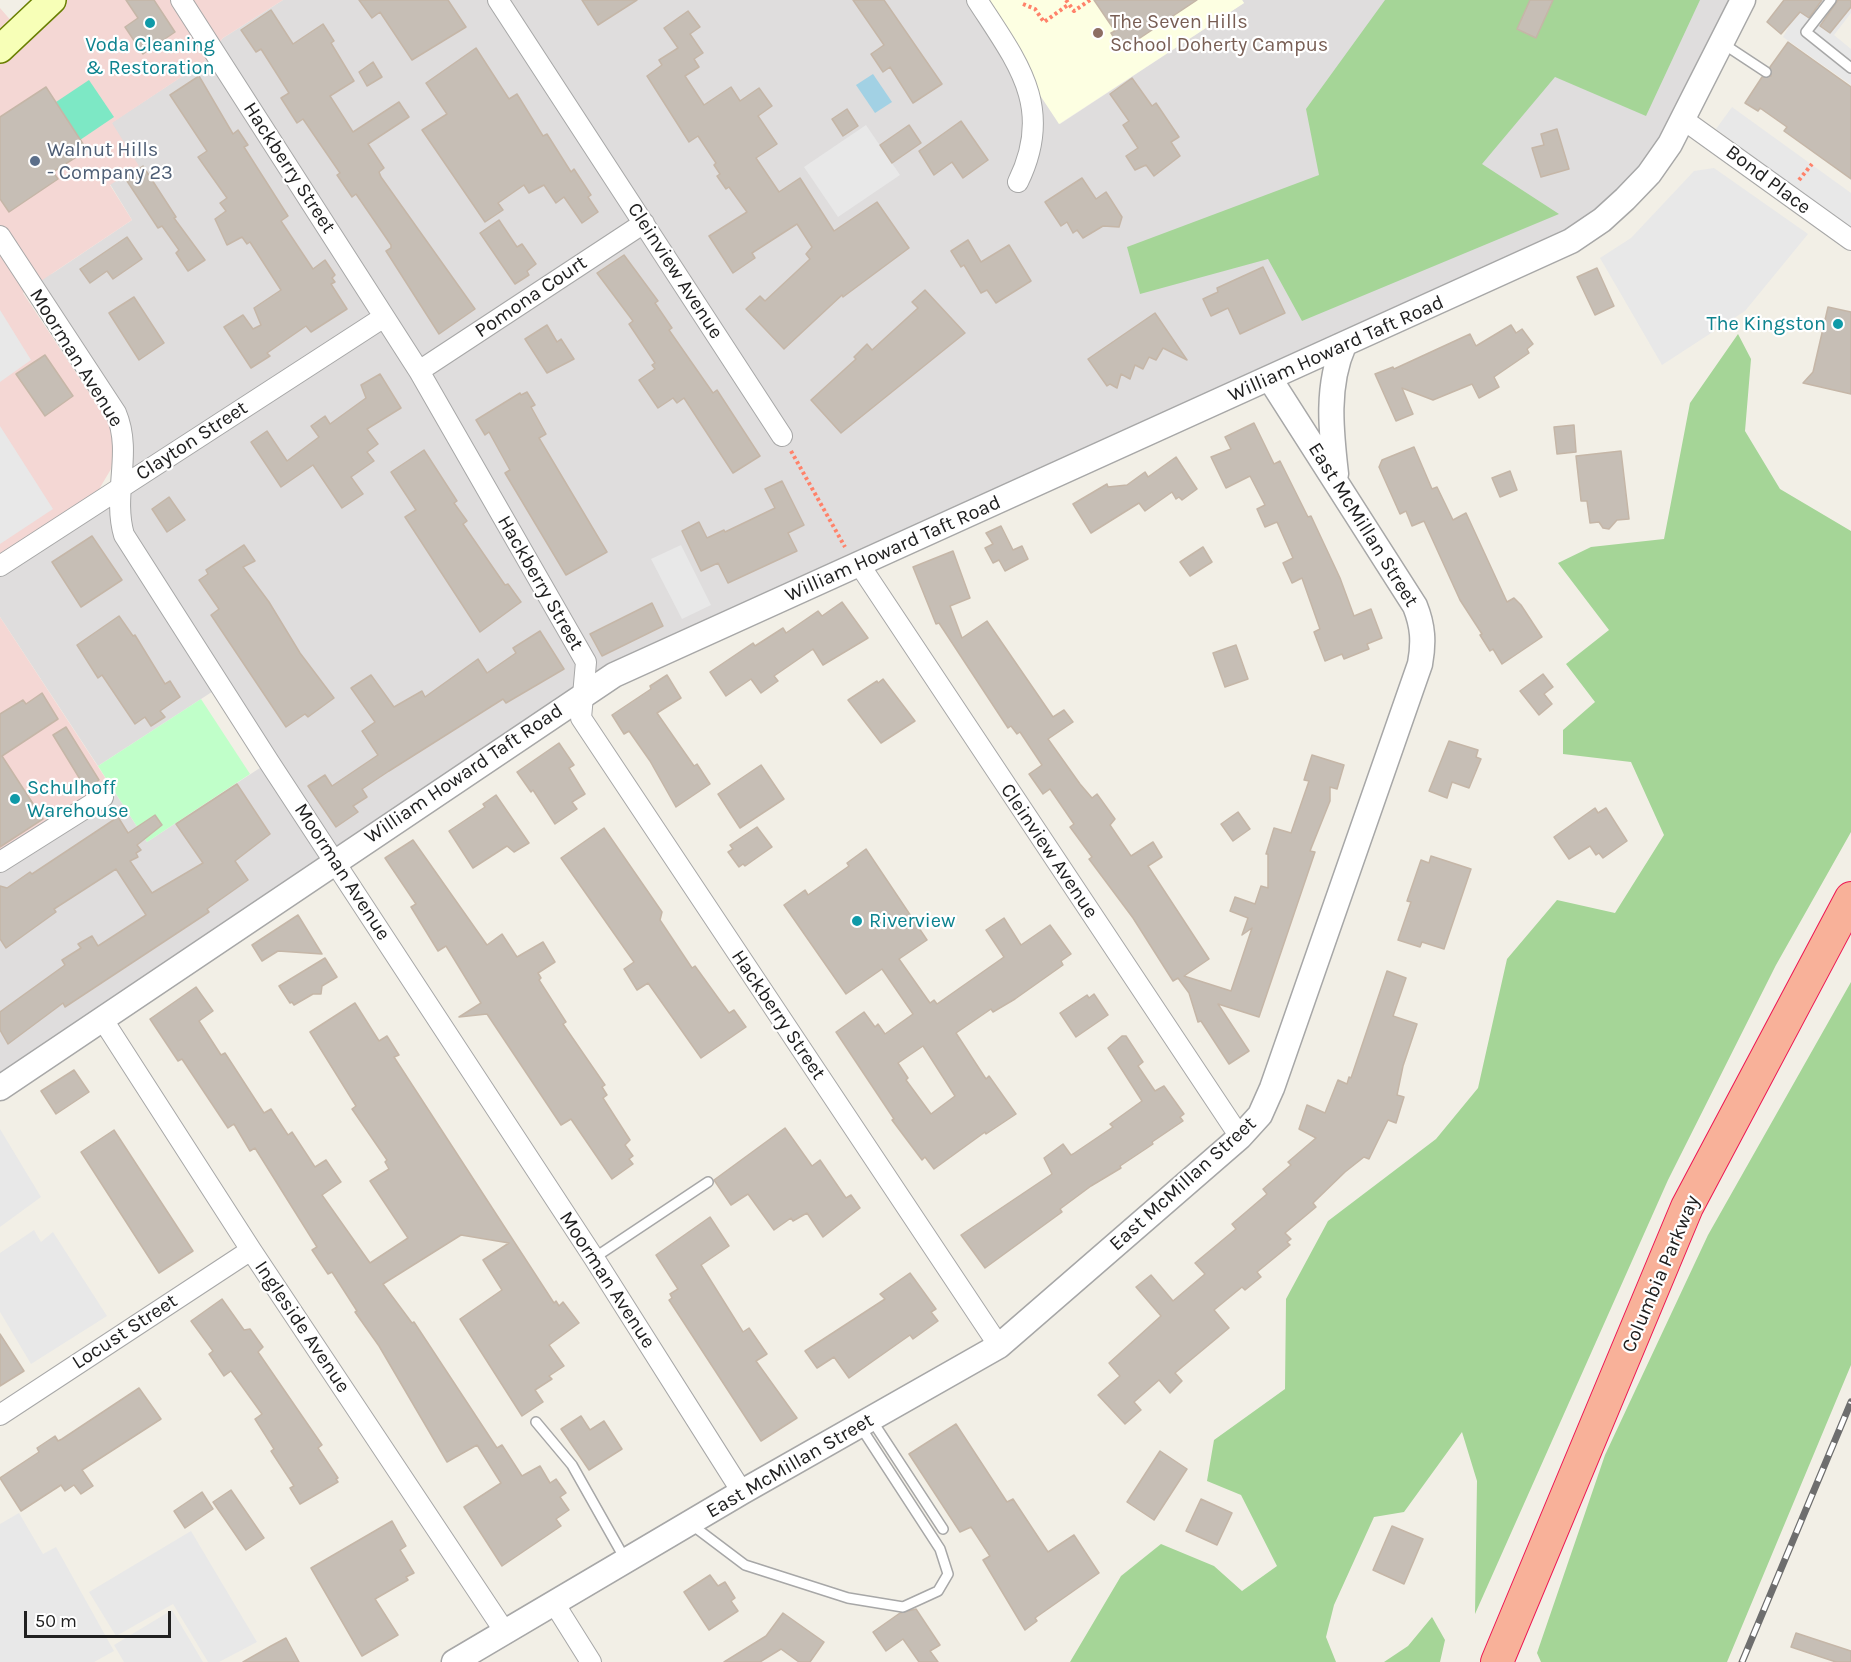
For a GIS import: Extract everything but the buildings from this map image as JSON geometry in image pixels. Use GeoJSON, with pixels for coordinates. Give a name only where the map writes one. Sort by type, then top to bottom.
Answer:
{"type":"FeatureCollection","features":[{"type":"Feature","properties":{"kind":"highway","name":"Columbia Parkway"},"geometry":{"type":"LineString","coordinates":[[1497,1662],[1687,1207],[1851,898]]}},
{"type":"Feature","properties":{"kind":"main road"},"geometry":{"type":"LineString","coordinates":[[0,48],[52,0]]}},
{"type":"Feature","properties":{"kind":"street","name":"Hackberry Street"},"geometry":{"type":"LineString","coordinates":[[181,0],[419,371],[585,662],[585,693],[581,718],[999,1346]]}},
{"type":"Feature","properties":{"kind":"street","name":"Cleinview Avenue"},"geometry":{"type":"LineString","coordinates":[[498,0],[782,436]]}},
{"type":"Feature","properties":{"kind":"street"},"geometry":{"type":"LineString","coordinates":[[977,0],[1018,64],[1030,90],[1034,128],[1027,165],[1018,182]]}},
{"type":"Feature","properties":{"kind":"street","name":"William Howard Taft Road"},"geometry":{"type":"LineString","coordinates":[[0,1088],[614,675],[852,556],[1270,379],[1571,241],[1602,220],[1649,174],[1684,120],[1743,0]]}},
{"type":"Feature","properties":{"kind":"street","name":"Bond Place"},"geometry":{"type":"LineString","coordinates":[[1684,120],[1851,240]]}},
{"type":"Feature","properties":{"kind":"street","name":"Pomona Court"},"geometry":{"type":"LineString","coordinates":[[419,371],[644,223]]}},
{"type":"Feature","properties":{"kind":"street","name":"Moorman Avenue"},"geometry":{"type":"LineString","coordinates":[[0,236],[116,413],[123,429],[125,444],[119,487],[119,509],[124,535],[594,1258],[742,1492]]}},
{"type":"Feature","properties":{"kind":"street","name":"Clayton Street"},"geometry":{"type":"LineString","coordinates":[[0,566],[384,316]]}},
{"type":"Feature","properties":{"kind":"street"},"geometry":{"type":"LineString","coordinates":[[1336,480],[1331,432],[1333,390],[1337,360],[1344,345]]}},
{"type":"Feature","properties":{"kind":"street","name":"East McMillan Street"},"geometry":{"type":"LineString","coordinates":[[454,1662],[742,1492],[999,1346],[1240,1137],[1260,1115],[1272,1088],[1420,664],[1424,642],[1415,606],[1270,379]]}},
{"type":"Feature","properties":{"kind":"street","name":"Cleinview Avenue"},"geometry":{"type":"LineString","coordinates":[[852,556],[1240,1137]]}},
{"type":"Feature","properties":{"kind":"street"},"geometry":{"type":"LineString","coordinates":[[0,862],[103,796]]}},
{"type":"Feature","properties":{"kind":"street","name":"Ingleside Avenue"},"geometry":{"type":"LineString","coordinates":[[103,1020],[251,1250],[505,1632]]}},
{"type":"Feature","properties":{"kind":"street","name":"Locust Street"},"geometry":{"type":"LineString","coordinates":[[0,1415],[251,1250]]}},
{"type":"Feature","properties":{"kind":"street"},"geometry":{"type":"LineString","coordinates":[[554,1603],[591,1662]]}},
{"type":"Feature","properties":{"kind":"lane"},"geometry":{"type":"LineString","coordinates":[[1831,0],[1806,32],[1851,68]]}},
{"type":"Feature","properties":{"kind":"lane"},"geometry":{"type":"LineString","coordinates":[[1722,43],[1766,72]]}},
{"type":"Feature","properties":{"kind":"lane"},"geometry":{"type":"LineString","coordinates":[[594,1258],[708,1182]]}},
{"type":"Feature","properties":{"kind":"lane"},"geometry":{"type":"LineString","coordinates":[[536,1422],[572,1465],[626,1561]]}},
{"type":"Feature","properties":{"kind":"lane"},"geometry":{"type":"LineString","coordinates":[[690,1523],[745,1565],[848,1598],[903,1607],[938,1591],[948,1574],[940,1549],[866,1423]]}},
{"type":"Feature","properties":{"kind":"lane"},"geometry":{"type":"LineString","coordinates":[[866,1423],[943,1529]]}},
{"type":"Feature","properties":{"kind":"path"},"geometry":{"type":"LineString","coordinates":[[1023,4],[1035,9],[1044,22],[1068,2],[1074,11],[1090,0]]}},
{"type":"Feature","properties":{"kind":"path"},"geometry":{"type":"LineString","coordinates":[[1794,187],[1812,164]]}},
{"type":"Feature","properties":{"kind":"path"},"geometry":{"type":"LineString","coordinates":[[782,436],[852,556]]}},
{"type":"Feature","properties":{"kind":"shaded area"},"geometry":{"type":"Polygon","coordinates":[[[52,0],[283,0],[223,38],[204,62],[112,123],[139,166],[110,185],[132,220],[23,293],[114,430],[115,449],[111,469],[98,491],[0,555],[0,8],[20,31],[52,0]]]}},
{"type":"Feature","properties":{"kind":"shaded area"},"geometry":{"type":"Polygon","coordinates":[[[283,0],[977,0],[1060,124],[1244,3],[1242,0],[1743,0],[1684,120],[1602,220],[614,675],[6,1084],[0,1072],[0,860],[112,788],[147,842],[269,762],[221,686],[98,766],[0,617],[0,566],[119,487],[125,444],[30,284],[53,273],[132,220],[110,184],[138,166],[111,123],[204,62],[223,38],[283,0]]]}},
{"type":"Feature","properties":{"kind":"shaded area","name":"The Seven Hills School Doherty Campus"},"geometry":{"type":"Polygon","coordinates":[[[977,0],[1242,0],[1244,3],[1059,124],[977,0]]]}},
{"type":"Feature","properties":{"kind":"shaded area"},"geometry":{"type":"Polygon","coordinates":[[[1788,0],[1851,0],[1851,13],[1834,35],[1851,49],[1851,85],[1783,37],[1788,28],[1774,16],[1788,0]]]}},
{"type":"Feature","properties":{"kind":"shaded area"},"geometry":{"type":"Polygon","coordinates":[[[1732,107],[1851,193],[1851,229],[1716,129],[1732,107]]]}},
{"type":"Feature","properties":{"kind":"shaded area"},"geometry":{"type":"Polygon","coordinates":[[[866,125],[900,175],[838,217],[804,167],[866,125]]]}},
{"type":"Feature","properties":{"kind":"shaded area"},"geometry":{"type":"Polygon","coordinates":[[[1714,168],[1808,234],[1745,311],[1662,365],[1600,258],[1631,238],[1694,171],[1714,168]]]}},
{"type":"Feature","properties":{"kind":"shaded area"},"geometry":{"type":"Polygon","coordinates":[[[0,310],[31,360],[0,382],[0,310]]]}},
{"type":"Feature","properties":{"kind":"shaded area"},"geometry":{"type":"Polygon","coordinates":[[[0,426],[53,509],[0,544],[0,426]]]}},
{"type":"Feature","properties":{"kind":"shaded area"},"geometry":{"type":"Polygon","coordinates":[[[681,545],[711,605],[682,619],[651,559],[681,545]]]}},
{"type":"Feature","properties":{"kind":"shaded area"},"geometry":{"type":"Polygon","coordinates":[[[0,617],[108,782],[0,852],[0,617]]]}},
{"type":"Feature","properties":{"kind":"shaded area"},"geometry":{"type":"Polygon","coordinates":[[[0,1129],[41,1197],[0,1227],[0,1129]]]}},
{"type":"Feature","properties":{"kind":"shaded area"},"geometry":{"type":"Polygon","coordinates":[[[34,1230],[41,1242],[53,1232],[107,1316],[31,1364],[0,1312],[0,1253],[34,1230]]]}},
{"type":"Feature","properties":{"kind":"shaded area"},"geometry":{"type":"Polygon","coordinates":[[[19,1513],[43,1554],[56,1547],[114,1651],[94,1662],[0,1662],[0,1524],[19,1513]]]}},
{"type":"Feature","properties":{"kind":"shaded area"},"geometry":{"type":"Polygon","coordinates":[[[191,1531],[257,1642],[219,1662],[208,1662],[173,1604],[116,1636],[89,1592],[191,1531]]]}},
{"type":"Feature","properties":{"kind":"shaded area"},"geometry":{"type":"Polygon","coordinates":[[[172,1610],[203,1662],[124,1662],[114,1645],[172,1610]]]}},
{"type":"Feature","properties":{"kind":"green space"},"geometry":{"type":"Polygon","coordinates":[[[1385,0],[1700,0],[1646,116],[1555,77],[1482,164],[1559,214],[1302,321],[1268,259],[1140,294],[1127,247],[1319,175],[1306,109],[1385,0]]]}},
{"type":"Feature","properties":{"kind":"green space"},"geometry":{"type":"Polygon","coordinates":[[[89,80],[114,117],[80,140],[56,102],[89,80]]]}},
{"type":"Feature","properties":{"kind":"green space"},"geometry":{"type":"Polygon","coordinates":[[[1738,334],[1751,359],[1745,431],[1780,489],[1851,531],[1851,832],[1776,965],[1668,1180],[1475,1614],[1477,1481],[1462,1432],[1404,1512],[1374,1517],[1334,1605],[1326,1637],[1336,1662],[1070,1662],[1121,1576],[1161,1544],[1214,1566],[1242,1591],[1277,1566],[1241,1495],[1207,1481],[1214,1440],[1285,1389],[1286,1299],[1328,1221],[1436,1139],[1478,1088],[1507,959],[1557,900],[1615,913],[1664,835],[1631,762],[1563,754],[1563,730],[1595,702],[1566,664],[1609,630],[1558,563],[1591,547],[1664,539],[1690,403],[1738,334]]]}},
{"type":"Feature","properties":{"kind":"green space"},"geometry":{"type":"Polygon","coordinates":[[[201,699],[250,774],[147,842],[98,766],[201,699]]]}},
{"type":"Feature","properties":{"kind":"green space"},"geometry":{"type":"Polygon","coordinates":[[[1851,982],[1851,1365],[1727,1662],[1541,1662],[1537,1653],[1605,1455],[1708,1235],[1851,982]]]}},
{"type":"Feature","properties":{"kind":"green space"},"geometry":{"type":"Polygon","coordinates":[[[1432,1617],[1445,1640],[1440,1662],[1384,1662],[1408,1646],[1432,1617]]]}},
{"type":"Feature","properties":{"kind":"water"},"geometry":{"type":"Polygon","coordinates":[[[873,74],[892,102],[875,113],[856,85],[873,74]]]}},
{"type":"Feature","properties":{"kind":"railway"},"geometry":{"type":"LineString","coordinates":[[1742,1662],[1851,1402]]}},
{"type":"Feature","properties":{"kind":"place","name":"Voda Cleaning & Restoration"},"geometry":{"type":"Point","coordinates":[150,23]}},
{"type":"Feature","properties":{"kind":"place","name":"The Seven Hills School Doherty Campus"},"geometry":{"type":"Point","coordinates":[1098,33]}},
{"type":"Feature","properties":{"kind":"place","name":"Walnut Hills - Company 23"},"geometry":{"type":"Point","coordinates":[35,161]}},
{"type":"Feature","properties":{"kind":"place","name":"The Kingston"},"geometry":{"type":"Point","coordinates":[1838,324]}},
{"type":"Feature","properties":{"kind":"place","name":"Schulhoff Warehouse"},"geometry":{"type":"Point","coordinates":[15,799]}},
{"type":"Feature","properties":{"kind":"place","name":"Riverview"},"geometry":{"type":"Point","coordinates":[857,921]}}]}
